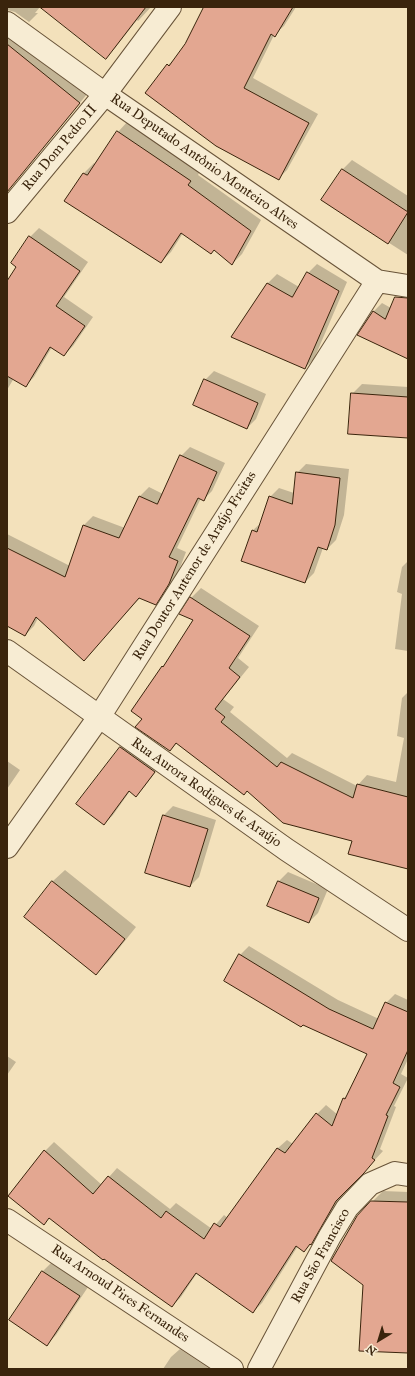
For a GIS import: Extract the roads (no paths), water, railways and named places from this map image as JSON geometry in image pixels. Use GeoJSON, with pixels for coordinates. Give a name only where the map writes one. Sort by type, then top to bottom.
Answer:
{"type":"FeatureCollection","features":[{"type":"Feature","properties":{"kind":"street","name":"Rua Dom Pedro II"},"geometry":{"type":"LineString","coordinates":[[7,212],[105,94],[170,7]]}},
{"type":"Feature","properties":{"kind":"street","name":"Rua Deputado Antônio Monteiro Alves"},"geometry":{"type":"LineString","coordinates":[[7,23],[105,94],[377,281],[408,286]]}},
{"type":"Feature","properties":{"kind":"street","name":"Rua Doutor Antenor de Araújo Freitas"},"geometry":{"type":"LineString","coordinates":[[7,847],[99,717],[377,281]]}},
{"type":"Feature","properties":{"kind":"street","name":"Rua Aurora Rodigues de Araújo"},"geometry":{"type":"LineString","coordinates":[[7,651],[287,850],[408,930]]}},
{"type":"Feature","properties":{"kind":"street","name":"Rua São Francisco"},"geometry":{"type":"LineString","coordinates":[[259,1369],[330,1236],[347,1208],[370,1184],[394,1173],[408,1175]]}},
{"type":"Feature","properties":{"kind":"street","name":"Rua Arnoud Pires Fernandes"},"geometry":{"type":"LineString","coordinates":[[7,1220],[232,1369]]}}]}
